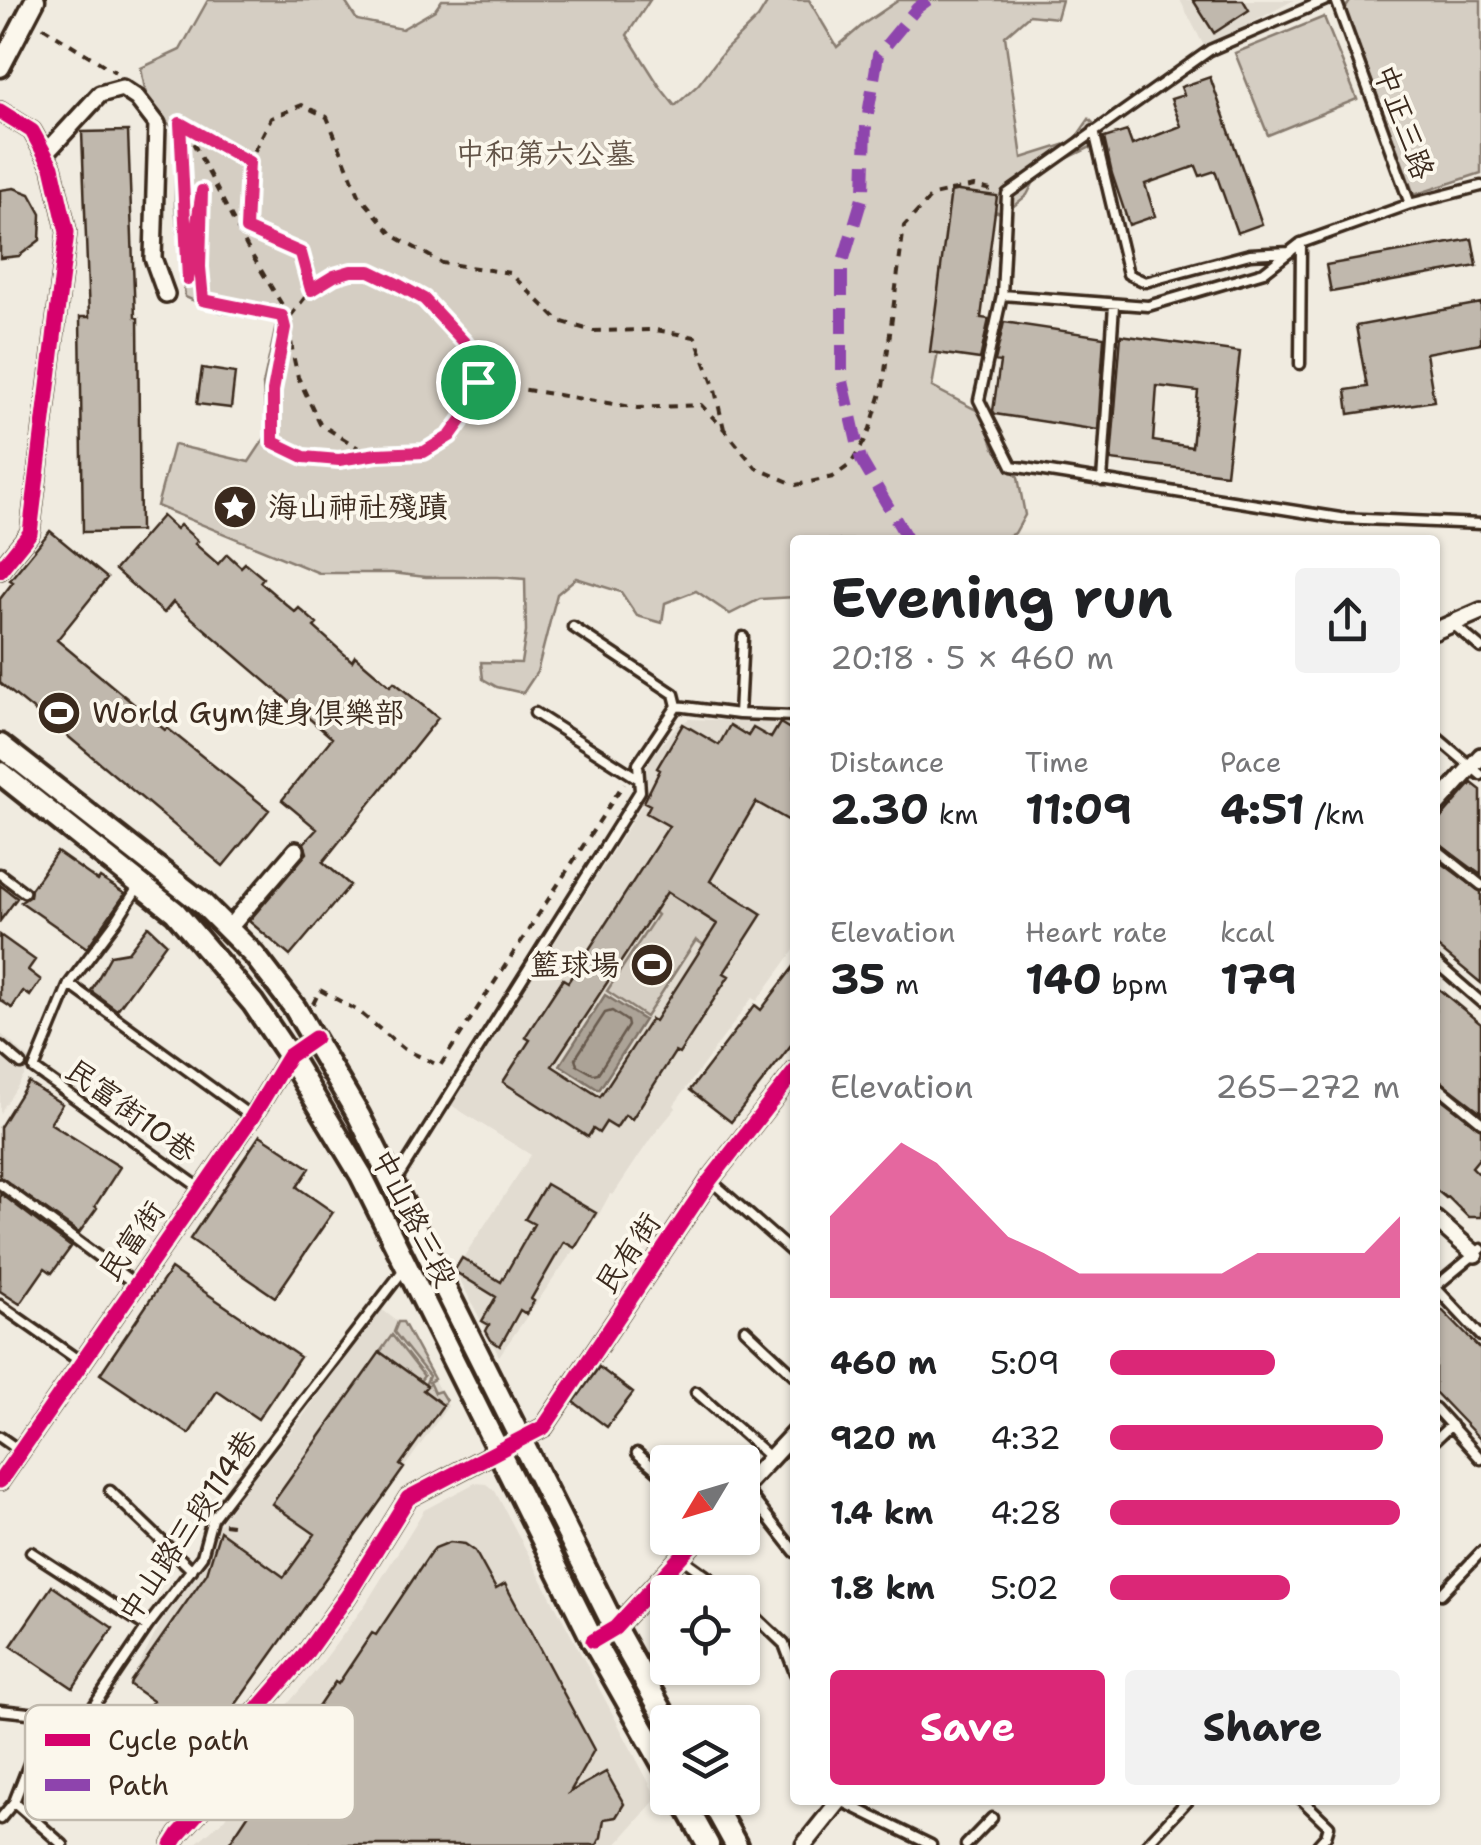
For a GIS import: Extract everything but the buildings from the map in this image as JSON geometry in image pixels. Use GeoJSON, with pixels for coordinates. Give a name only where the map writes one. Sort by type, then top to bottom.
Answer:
{"type":"FeatureCollection","features":[{"type":"Feature","properties":{"kind":"main road","name":"中山路三段"},"geometry":{"type":"LineString","coordinates":[[0,745],[202,903],[255,956],[309,1030],[360,1116],[615,1628],[658,1705]]}},
{"type":"Feature","properties":{"kind":"main road","name":"中山路三段"},"geometry":{"type":"LineString","coordinates":[[0,773],[175,912],[253,1004],[289,1056],[361,1175],[593,1642],[650,1742]]}},
{"type":"Feature","properties":{"kind":"main road"},"geometry":{"type":"LineString","coordinates":[[691,1815],[708,1845]]}},
{"type":"Feature","properties":{"kind":"main road"},"geometry":{"type":"LineString","coordinates":[[719,1815],[736,1845]]}},
{"type":"Feature","properties":{"kind":"street"},"geometry":{"type":"LineString","coordinates":[[0,67],[31,8]]}},
{"type":"Feature","properties":{"kind":"street"},"geometry":{"type":"LineString","coordinates":[[45,154],[100,94],[122,88],[136,98],[156,124],[153,258],[166,294]]}},
{"type":"Feature","properties":{"kind":"street"},"geometry":{"type":"LineString","coordinates":[[0,111],[32,131],[45,154],[52,167],[66,232],[30,533],[0,570]]}},
{"type":"Feature","properties":{"kind":"street"},"geometry":{"type":"LineString","coordinates":[[1440,628],[1481,611]]}},
{"type":"Feature","properties":{"kind":"street"},"geometry":{"type":"LineString","coordinates":[[1440,802],[1478,766]]}},
{"type":"Feature","properties":{"kind":"street"},"geometry":{"type":"LineString","coordinates":[[228,929],[296,850]]}},
{"type":"Feature","properties":{"kind":"street","name":"民富街"},"geometry":{"type":"LineString","coordinates":[[0,1481],[309,1030]]}},
{"type":"Feature","properties":{"kind":"street","name":"民有街"},"geometry":{"type":"LineString","coordinates":[[262,1705],[337,1610],[408,1498],[544,1427],[710,1180],[790,1077]]}},
{"type":"Feature","properties":{"kind":"street"},"geometry":{"type":"LineString","coordinates":[[1440,1223],[1479,1255]]}},
{"type":"Feature","properties":{"kind":"street"},"geometry":{"type":"LineString","coordinates":[[760,1470],[790,1437]]}},
{"type":"Feature","properties":{"kind":"street"},"geometry":{"type":"LineString","coordinates":[[593,1642],[615,1628],[680,1557]]}},
{"type":"Feature","properties":{"kind":"street"},"geometry":{"type":"LineString","coordinates":[[807,1844],[836,1805]]}},
{"type":"Feature","properties":{"kind":"street","name":"民有街"},"geometry":{"type":"LineString","coordinates":[[172,1845],[193,1820]]}},
{"type":"Feature","properties":{"kind":"lane"},"geometry":{"type":"LineString","coordinates":[[1326,0],[1210,50],[1007,194],[1002,295],[980,400],[1012,466],[1340,518],[1481,524]]}},
{"type":"Feature","properties":{"kind":"lane","name":"中正三路"},"geometry":{"type":"LineString","coordinates":[[1336,0],[1410,204]]}},
{"type":"Feature","properties":{"kind":"lane"},"geometry":{"type":"LineString","coordinates":[[1094,131],[1128,274],[1146,282],[1250,254],[1290,252]]}},
{"type":"Feature","properties":{"kind":"lane"},"geometry":{"type":"LineString","coordinates":[[1002,295],[1148,306],[1264,272],[1301,244],[1410,204],[1481,186]]}},
{"type":"Feature","properties":{"kind":"lane"},"geometry":{"type":"LineString","coordinates":[[1300,364],[1301,244]]}},
{"type":"Feature","properties":{"kind":"lane"},"geometry":{"type":"LineString","coordinates":[[1102,482],[1114,305]]}},
{"type":"Feature","properties":{"kind":"lane"},"geometry":{"type":"LineString","coordinates":[[1451,623],[1481,648]]}},
{"type":"Feature","properties":{"kind":"lane"},"geometry":{"type":"LineString","coordinates":[[393,1184],[640,792],[638,764],[677,706],[674,694],[573,627]]}},
{"type":"Feature","properties":{"kind":"lane"},"geometry":{"type":"LineString","coordinates":[[738,714],[743,637]]}},
{"type":"Feature","properties":{"kind":"lane"},"geometry":{"type":"LineString","coordinates":[[677,706],[790,716]]}},
{"type":"Feature","properties":{"kind":"lane"},"geometry":{"type":"LineString","coordinates":[[535,713],[640,780]]}},
{"type":"Feature","properties":{"kind":"lane"},"geometry":{"type":"LineString","coordinates":[[1440,739],[1478,766]]}},
{"type":"Feature","properties":{"kind":"lane"},"geometry":{"type":"LineString","coordinates":[[1440,852],[1481,885]]}},
{"type":"Feature","properties":{"kind":"lane"},"geometry":{"type":"LineString","coordinates":[[0,874],[24,892]]}},
{"type":"Feature","properties":{"kind":"lane"},"geometry":{"type":"LineString","coordinates":[[141,883],[69,984],[252,1117]]}},
{"type":"Feature","properties":{"kind":"lane"},"geometry":{"type":"LineString","coordinates":[[1440,966],[1481,1002]]}},
{"type":"Feature","properties":{"kind":"lane","name":"民富街10巷"},"geometry":{"type":"LineString","coordinates":[[69,984],[34,1069],[202,1189]]}},
{"type":"Feature","properties":{"kind":"lane"},"geometry":{"type":"LineString","coordinates":[[0,1046],[21,1064]]}},
{"type":"Feature","properties":{"kind":"lane"},"geometry":{"type":"LineString","coordinates":[[1440,1088],[1481,1122]]}},
{"type":"Feature","properties":{"kind":"lane"},"geometry":{"type":"LineString","coordinates":[[710,1180],[790,1251]]}},
{"type":"Feature","properties":{"kind":"lane"},"geometry":{"type":"LineString","coordinates":[[0,1184],[135,1284]]}},
{"type":"Feature","properties":{"kind":"lane"},"geometry":{"type":"LineString","coordinates":[[1440,1283],[1479,1255]]}},
{"type":"Feature","properties":{"kind":"lane","name":"中山路三段114巷"},"geometry":{"type":"LineString","coordinates":[[94,1705],[146,1627],[202,1556],[212,1518],[406,1267]]}},
{"type":"Feature","properties":{"kind":"lane"},"geometry":{"type":"LineString","coordinates":[[1440,1292],[1481,1336]]}},
{"type":"Feature","properties":{"kind":"lane"},"geometry":{"type":"LineString","coordinates":[[0,1304],[80,1362]]}},
{"type":"Feature","properties":{"kind":"lane"},"geometry":{"type":"LineString","coordinates":[[746,1329],[790,1371]]}},
{"type":"Feature","properties":{"kind":"lane"},"geometry":{"type":"LineString","coordinates":[[696,1392],[771,1458]]}},
{"type":"Feature","properties":{"kind":"lane"},"geometry":{"type":"LineString","coordinates":[[1440,1414],[1481,1459]]}},
{"type":"Feature","properties":{"kind":"lane"},"geometry":{"type":"LineString","coordinates":[[1440,1436],[1451,1426]]}},
{"type":"Feature","properties":{"kind":"lane"},"geometry":{"type":"LineString","coordinates":[[0,1437],[20,1451]]}},
{"type":"Feature","properties":{"kind":"lane"},"geometry":{"type":"LineString","coordinates":[[636,1452],[650,1464]]}},
{"type":"Feature","properties":{"kind":"lane"},"geometry":{"type":"LineString","coordinates":[[110,1491],[192,1570]]}},
{"type":"Feature","properties":{"kind":"lane"},"geometry":{"type":"LineString","coordinates":[[760,1509],[790,1546]]}},
{"type":"Feature","properties":{"kind":"lane"},"geometry":{"type":"LineString","coordinates":[[31,1552],[146,1627]]}},
{"type":"Feature","properties":{"kind":"lane"},"geometry":{"type":"LineString","coordinates":[[1440,1594],[1481,1552]]}},
{"type":"Feature","properties":{"kind":"lane"},"geometry":{"type":"LineString","coordinates":[[680,1557],[705,1575]]}},
{"type":"Feature","properties":{"kind":"lane"},"geometry":{"type":"LineString","coordinates":[[760,1621],[784,1644],[790,1660]]}},
{"type":"Feature","properties":{"kind":"lane"},"geometry":{"type":"LineString","coordinates":[[0,1710],[25,1713]]}},
{"type":"Feature","properties":{"kind":"lane"},"geometry":{"type":"LineString","coordinates":[[0,1819],[14,1802],[25,1774]]}},
{"type":"Feature","properties":{"kind":"lane"},"geometry":{"type":"LineString","coordinates":[[14,1802],[25,1812]]}},
{"type":"Feature","properties":{"kind":"lane"},"geometry":{"type":"LineString","coordinates":[[850,1805],[931,1845]]}},
{"type":"Feature","properties":{"kind":"lane"},"geometry":{"type":"LineString","coordinates":[[1146,1845],[1183,1805]]}},
{"type":"Feature","properties":{"kind":"lane"},"geometry":{"type":"LineString","coordinates":[[1307,1805],[1329,1826],[1318,1845]]}},
{"type":"Feature","properties":{"kind":"lane"},"geometry":{"type":"LineString","coordinates":[[966,1845],[992,1818]]}},
{"type":"Feature","properties":{"kind":"lane"},"geometry":{"type":"LineString","coordinates":[[35,1820],[63,1845]]}},
{"type":"Feature","properties":{"kind":"path"},"geometry":{"type":"LineString","coordinates":[[31,8],[126,80]]}},
{"type":"Feature","properties":{"kind":"path"},"geometry":{"type":"LineString","coordinates":[[311,290],[301,253],[246,229],[249,162],[271,118],[302,104],[327,116],[359,195],[394,236],[442,263],[510,273],[559,320],[593,331],[656,330],[694,337],[714,386],[724,429]]}},
{"type":"Feature","properties":{"kind":"path"},"geometry":{"type":"LineString","coordinates":[[168,112],[187,131],[246,248],[288,316],[298,377],[320,424],[365,452],[377,454]]}},
{"type":"Feature","properties":{"kind":"path"},"geometry":{"type":"LineString","coordinates":[[180,123],[249,162]]}},
{"type":"Feature","properties":{"kind":"path"},"geometry":{"type":"LineString","coordinates":[[180,123],[188,279],[202,191],[203,300],[282,316],[285,328],[273,391],[273,442],[304,457],[339,460],[424,452],[450,436],[463,418],[468,398],[478,382],[475,358],[424,299],[370,271],[351,271],[311,290],[288,316]]}},
{"type":"Feature","properties":{"kind":"path"},"geometry":{"type":"LineString","coordinates":[[478,382],[638,408],[700,406],[756,468],[796,486],[832,477],[851,464],[868,435],[882,388],[904,226],[932,195],[974,186],[1007,194]]}},
{"type":"Feature","properties":{"kind":"path"},"geometry":{"type":"LineString","coordinates":[[309,1030],[320,990],[358,1012],[404,1049],[440,1066],[610,801],[638,764]]}},
{"type":"Feature","properties":{"kind":"shaded area"},"geometry":{"type":"Polygon","coordinates":[[[1180,0],[1294,0],[1205,48],[1180,0]]]}},
{"type":"Feature","properties":{"kind":"shaded area"},"geometry":{"type":"Polygon","coordinates":[[[689,719],[790,723],[790,956],[757,1001],[752,998],[687,1087],[674,1105],[676,1108],[610,1194],[499,1356],[455,1270],[531,1155],[451,1105],[649,794],[646,764],[677,726],[689,719]]]}},
{"type":"Feature","properties":{"kind":"shaded area"},"geometry":{"type":"Polygon","coordinates":[[[0,1033],[33,1062],[0,1113],[0,1033]]]}},
{"type":"Feature","properties":{"kind":"shaded area"},"geometry":{"type":"Polygon","coordinates":[[[380,1308],[403,1322],[448,1406],[235,1705],[158,1705],[129,1684],[162,1621],[207,1560],[218,1527],[380,1308]]]}},
{"type":"Feature","properties":{"kind":"shaded area"},"geometry":{"type":"Polygon","coordinates":[[[475,1483],[486,1484],[495,1491],[650,1785],[650,1806],[616,1845],[194,1845],[223,1820],[355,1820],[355,1705],[287,1705],[365,1605],[424,1510],[475,1483]]]}},
{"type":"Feature","properties":{"kind":"green space","name":"中和第六公墓"},"geometry":{"type":"Polygon","coordinates":[[[208,0],[344,0],[357,20],[402,29],[435,10],[442,0],[650,0],[627,35],[675,106],[758,18],[769,0],[809,0],[837,47],[899,0],[1062,0],[1057,18],[1029,15],[1005,36],[1022,158],[1073,142],[1089,119],[1103,133],[1095,145],[1039,172],[1027,195],[1004,214],[963,201],[932,387],[982,413],[994,448],[1018,477],[1025,515],[1015,533],[790,535],[790,597],[760,599],[730,614],[696,591],[665,603],[662,623],[637,616],[621,592],[576,578],[557,594],[537,672],[523,693],[483,679],[481,662],[521,663],[526,632],[525,579],[319,573],[157,506],[173,446],[249,462],[267,435],[263,385],[277,321],[220,312],[185,297],[175,207],[175,129],[148,106],[141,68],[180,50],[208,0]]]}},
{"type":"Feature","properties":{"kind":"green space"},"geometry":{"type":"Polygon","coordinates":[[[1351,0],[1481,0],[1481,173],[1414,195],[1345,9],[1351,0]]]}},
{"type":"Feature","properties":{"kind":"green space"},"geometry":{"type":"Polygon","coordinates":[[[1324,17],[1357,99],[1268,135],[1235,53],[1324,17]]]}},
{"type":"Feature","properties":{"kind":"green space","name":"籃球場"},"geometry":{"type":"Polygon","coordinates":[[[667,892],[717,924],[704,945],[696,940],[646,1017],[607,991],[657,915],[654,912],[667,892]]]}},
{"type":"Feature","properties":{"kind":"green space"},"geometry":{"type":"Polygon","coordinates":[[[398,1322],[403,1322],[434,1379],[429,1382],[434,1393],[440,1391],[446,1401],[443,1405],[423,1390],[429,1376],[394,1332],[398,1322]]]}},
{"type":"Feature","properties":{"kind":"green space"},"geometry":{"type":"Polygon","coordinates":[[[392,1335],[424,1376],[420,1381],[380,1352],[392,1335]]]}},
{"type":"Feature","properties":{"kind":"water"},"geometry":{"type":"Polygon","coordinates":[[[605,995],[644,1020],[599,1090],[560,1065],[605,995]]]}},
{"type":"Feature","properties":{"kind":"marked path"},"geometry":{"type":"LineString","coordinates":[[905,535],[861,460],[842,377],[842,265],[864,192],[866,126],[878,55],[928,0]]}},
{"type":"Feature","properties":{"kind":"cycle path"},"geometry":{"type":"LineString","coordinates":[[0,111],[32,131],[52,167],[67,232],[30,533],[0,570]]}},
{"type":"Feature","properties":{"kind":"cycle path"},"geometry":{"type":"LineString","coordinates":[[0,1481],[252,1117],[289,1056],[315,1038]]}},
{"type":"Feature","properties":{"kind":"cycle path"},"geometry":{"type":"LineString","coordinates":[[262,1705],[304,1656],[348,1595],[408,1498],[544,1427],[710,1180],[790,1077]]}},
{"type":"Feature","properties":{"kind":"cycle path"},"geometry":{"type":"LineString","coordinates":[[593,1641],[615,1628],[682,1555]]}},
{"type":"Feature","properties":{"kind":"cycle path"},"geometry":{"type":"LineString","coordinates":[[172,1845],[192,1820]]}},
{"type":"Feature","properties":{"kind":"place","name":"海山神社殘蹟"},"geometry":{"type":"Point","coordinates":[235,507]}},
{"type":"Feature","properties":{"kind":"place","name":"World Gym健身俱樂部"},"geometry":{"type":"Point","coordinates":[59,713]}},
{"type":"Feature","properties":{"kind":"place","name":"籃球場"},"geometry":{"type":"Point","coordinates":[652,965]}},
{"type":"Feature","properties":{"kind":"route"},"geometry":{"type":"LineString","coordinates":[[180,123],[249,162],[246,229],[301,253],[311,290],[351,271],[370,271],[397,284],[424,299],[464,342],[475,358],[478,382],[468,398],[463,418],[450,436],[424,452],[339,460],[304,457],[273,442],[273,391],[285,328],[282,316],[203,300],[202,191],[188,279],[180,123]]}}]}
